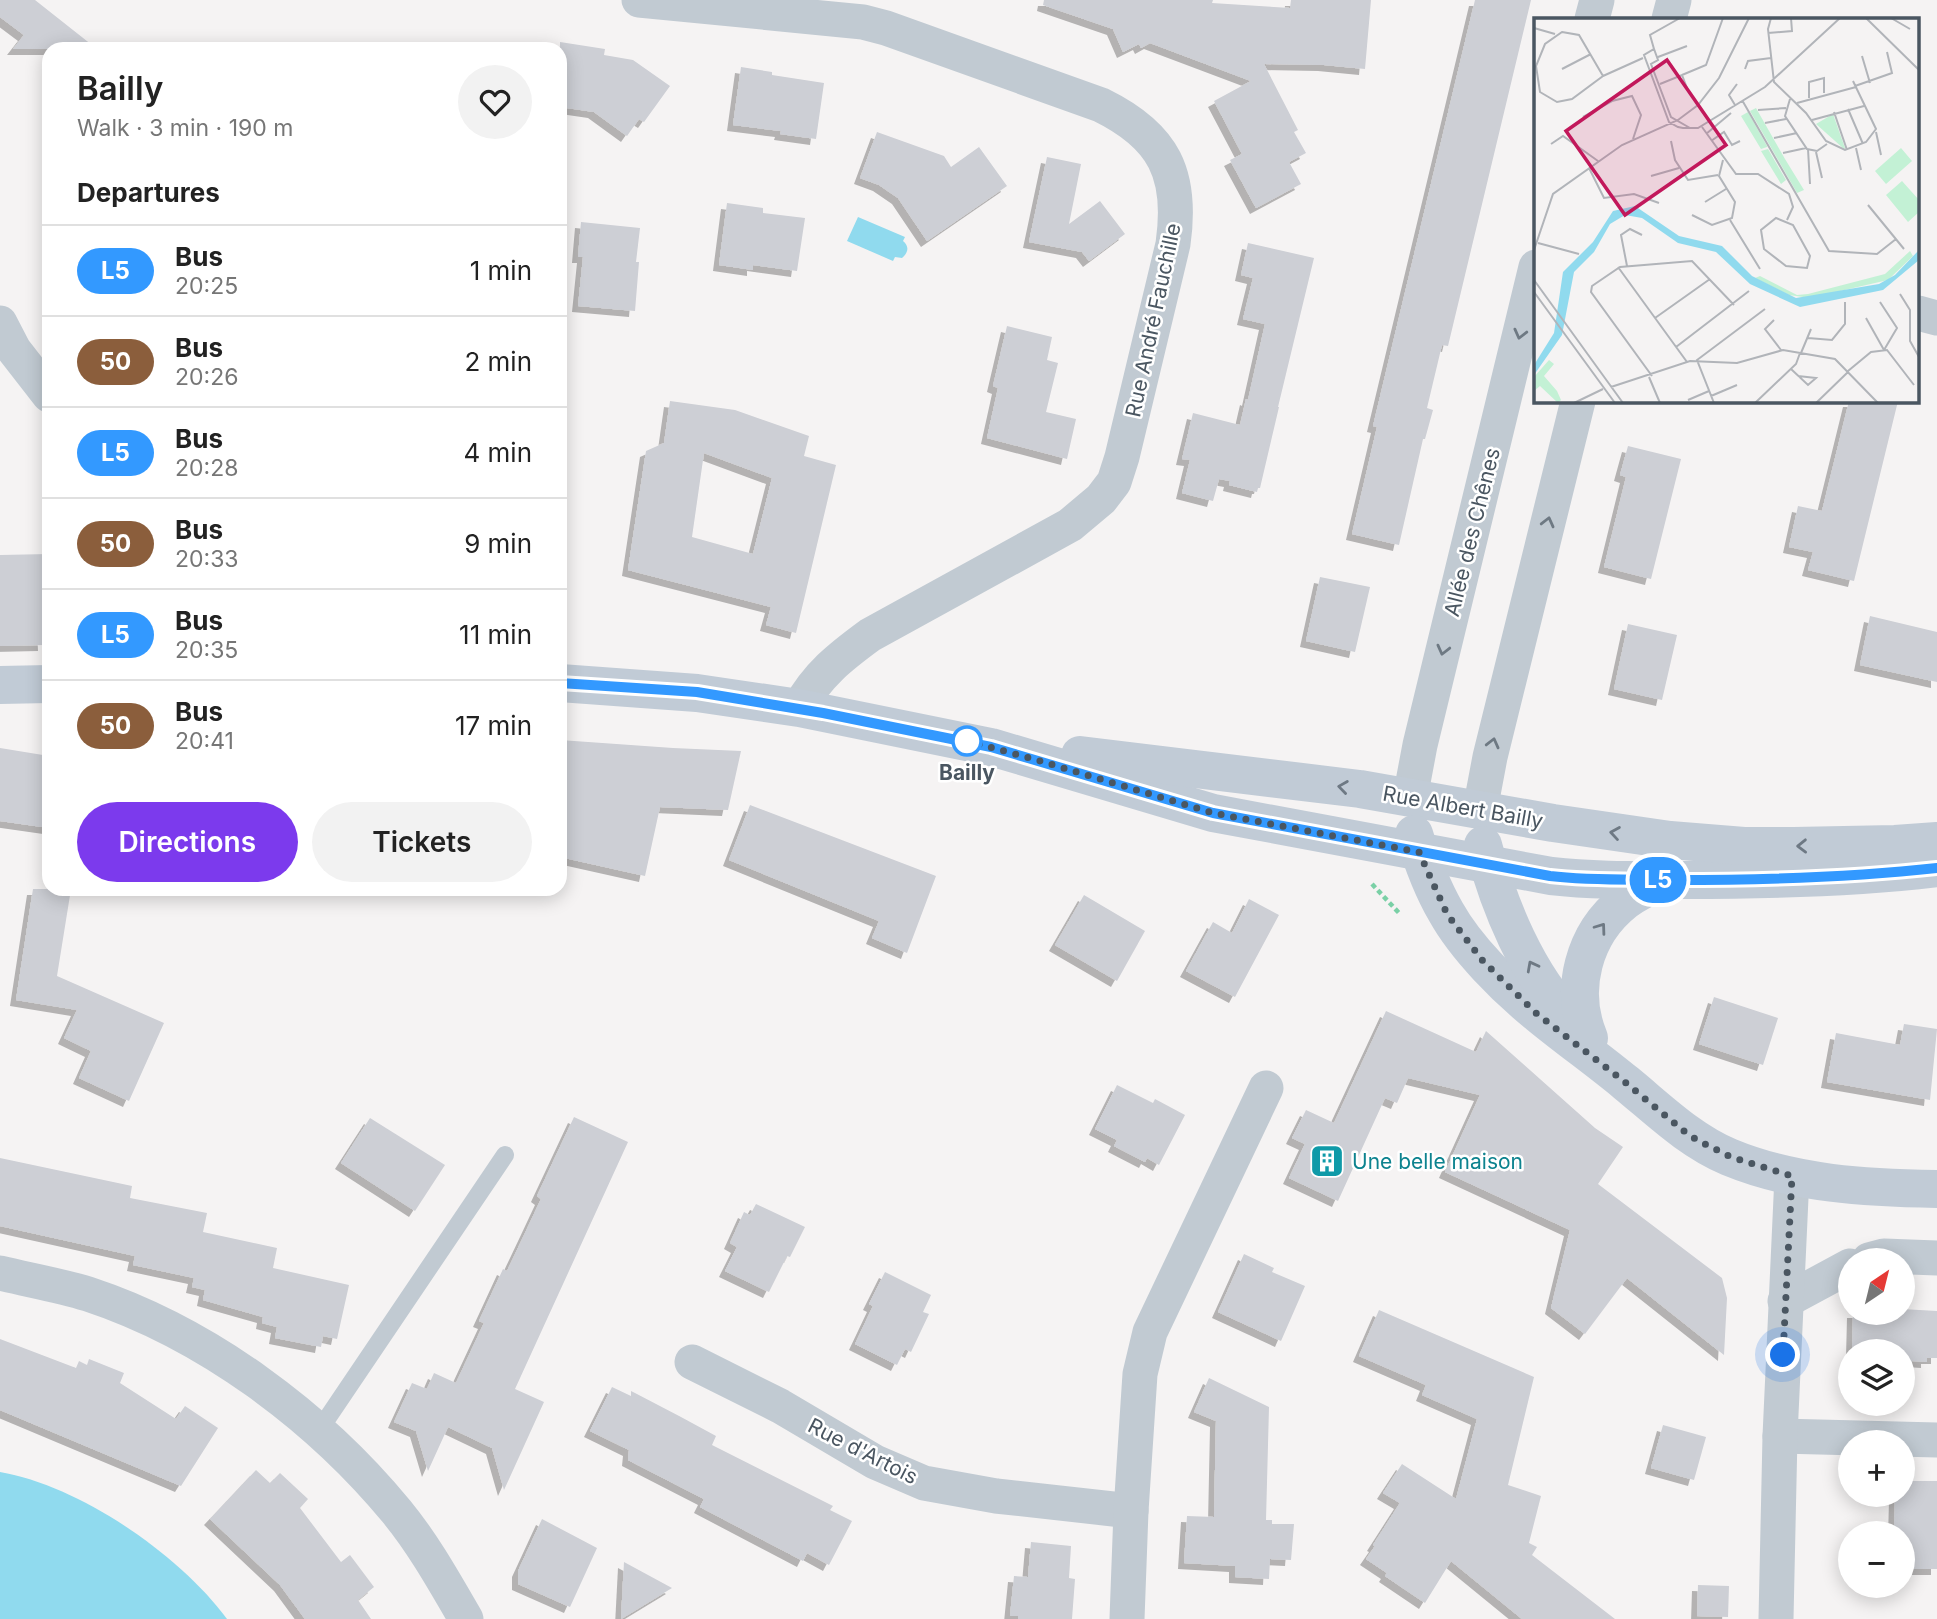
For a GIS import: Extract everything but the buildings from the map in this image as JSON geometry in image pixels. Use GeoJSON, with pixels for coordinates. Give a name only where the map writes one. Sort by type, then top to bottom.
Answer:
{"type":"FeatureCollection","features":[{"type":"Feature","properties":{"kind":"main road","name":"Rue Albert Bailly"},"geometry":{"type":"LineString","coordinates":[[567,683],[697,692],[799,708],[991,747],[1213,813],[1490,866],[1576,879],[1820,878],[1937,868]]}},
{"type":"Feature","properties":{"kind":"main road"},"geometry":{"type":"LineString","coordinates":[[0,685],[42,684]]}},
{"type":"Feature","properties":{"kind":"main road","name":"Rue Albert Bailly"},"geometry":{"type":"LineString","coordinates":[[991,747],[1309,782],[1630,835],[1702,843],[1793,846],[1937,841]]}},
{"type":"Feature","properties":{"kind":"main road"},"geometry":{"type":"LineString","coordinates":[[1410,798],[1411,822],[1419,852],[1447,914],[1483,961],[1536,1013],[1684,1131],[1731,1157],[1792,1176],[1851,1186],[1937,1189]]}},
{"type":"Feature","properties":{"kind":"main road"},"geometry":{"type":"LineString","coordinates":[[1480,810],[1482,839],[1511,927],[1556,1005],[1589,1038],[1626,1083]]}},
{"type":"Feature","properties":{"kind":"main road"},"geometry":{"type":"LineString","coordinates":[[1589,1038],[1582,1022],[1579,986],[1581,971],[1593,939],[1626,900],[1664,880]]}},
{"type":"Feature","properties":{"kind":"street","name":"Rue André Fauchille"},"geometry":{"type":"LineString","coordinates":[[639,0],[863,22],[1101,105],[1122,115],[1142,130],[1158,148],[1169,171],[1175,196],[1177,217],[1173,244],[1114,482],[1101,499],[1070,525],[870,635],[824,672],[799,708]]}},
{"type":"Feature","properties":{"kind":"street"},"geometry":{"type":"LineString","coordinates":[[1592,18],[1597,0]]}},
{"type":"Feature","properties":{"kind":"street"},"geometry":{"type":"LineString","coordinates":[[1669,18],[1674,0]]}},
{"type":"Feature","properties":{"kind":"street","name":"Allée des Chênes"},"geometry":{"type":"LineString","coordinates":[[1410,798],[1420,745],[1534,275]]}},
{"type":"Feature","properties":{"kind":"street"},"geometry":{"type":"LineString","coordinates":[[1920,314],[1937,318]]}},
{"type":"Feature","properties":{"kind":"street"},"geometry":{"type":"LineString","coordinates":[[0,323],[15,350],[42,386]]}},
{"type":"Feature","properties":{"kind":"street"},"geometry":{"type":"LineString","coordinates":[[1480,810],[1493,744],[1578,402]]}},
{"type":"Feature","properties":{"kind":"street"},"geometry":{"type":"LineString","coordinates":[[1127,1619],[1140,1374],[1150,1332],[1266,1088]]}},
{"type":"Feature","properties":{"kind":"street"},"geometry":{"type":"LineString","coordinates":[[1776,1619],[1780,1436],[1792,1176]]}},
{"type":"Feature","properties":{"kind":"street"},"geometry":{"type":"LineString","coordinates":[[1915,1257],[1937,1258]]}},
{"type":"Feature","properties":{"kind":"street"},"geometry":{"type":"LineString","coordinates":[[1785,1301],[1838,1272]]}},
{"type":"Feature","properties":{"kind":"street"},"geometry":{"type":"LineString","coordinates":[[0,1273],[86,1294],[134,1312],[181,1334],[247,1374],[318,1432],[369,1480],[419,1541],[467,1619]]}},
{"type":"Feature","properties":{"kind":"street","name":"Rue d'Artois"},"geometry":{"type":"LineString","coordinates":[[692,1362],[780,1406],[875,1462],[924,1482],[996,1496],[1131,1511]]}},
{"type":"Feature","properties":{"kind":"street"},"geometry":{"type":"LineString","coordinates":[[1780,1436],[1937,1440]]}},
{"type":"Feature","properties":{"kind":"lane"},"geometry":{"type":"LineString","coordinates":[[318,1432],[506,1154]]}},
{"type":"Feature","properties":{"kind":"water"},"geometry":{"type":"Polygon","coordinates":[[[858,217],[905,237],[903,241],[906,254],[902,258],[895,257],[893,261],[847,241],[858,217]]]}},
{"type":"Feature","properties":{"kind":"water"},"geometry":{"type":"Polygon","coordinates":[[[0,1472],[62,1492],[126,1526],[183,1571],[227,1619],[0,1619],[0,1472]]]}},
{"type":"Feature","properties":{"kind":"bus line","name":"L5"},"geometry":{"type":"LineString","coordinates":[[567,683],[697,692],[784,705],[991,747],[1213,813],[1550,876],[1594,880],[1787,880],[1937,868]]}},
{"type":"Feature","properties":{"kind":"place","name":"Bailly"},"geometry":{"type":"Point","coordinates":[967,741]}},
{"type":"Feature","properties":{"kind":"place","name":"Une belle maison"},"geometry":{"type":"Point","coordinates":[1327,1161]}},
{"type":"Feature","properties":{"kind":"route"},"geometry":{"type":"LineString","coordinates":[[967,741],[1213,813],[1419,852],[1447,914],[1483,961],[1536,1013],[1697,1140],[1731,1157],[1792,1176],[1783,1355]]}}]}
